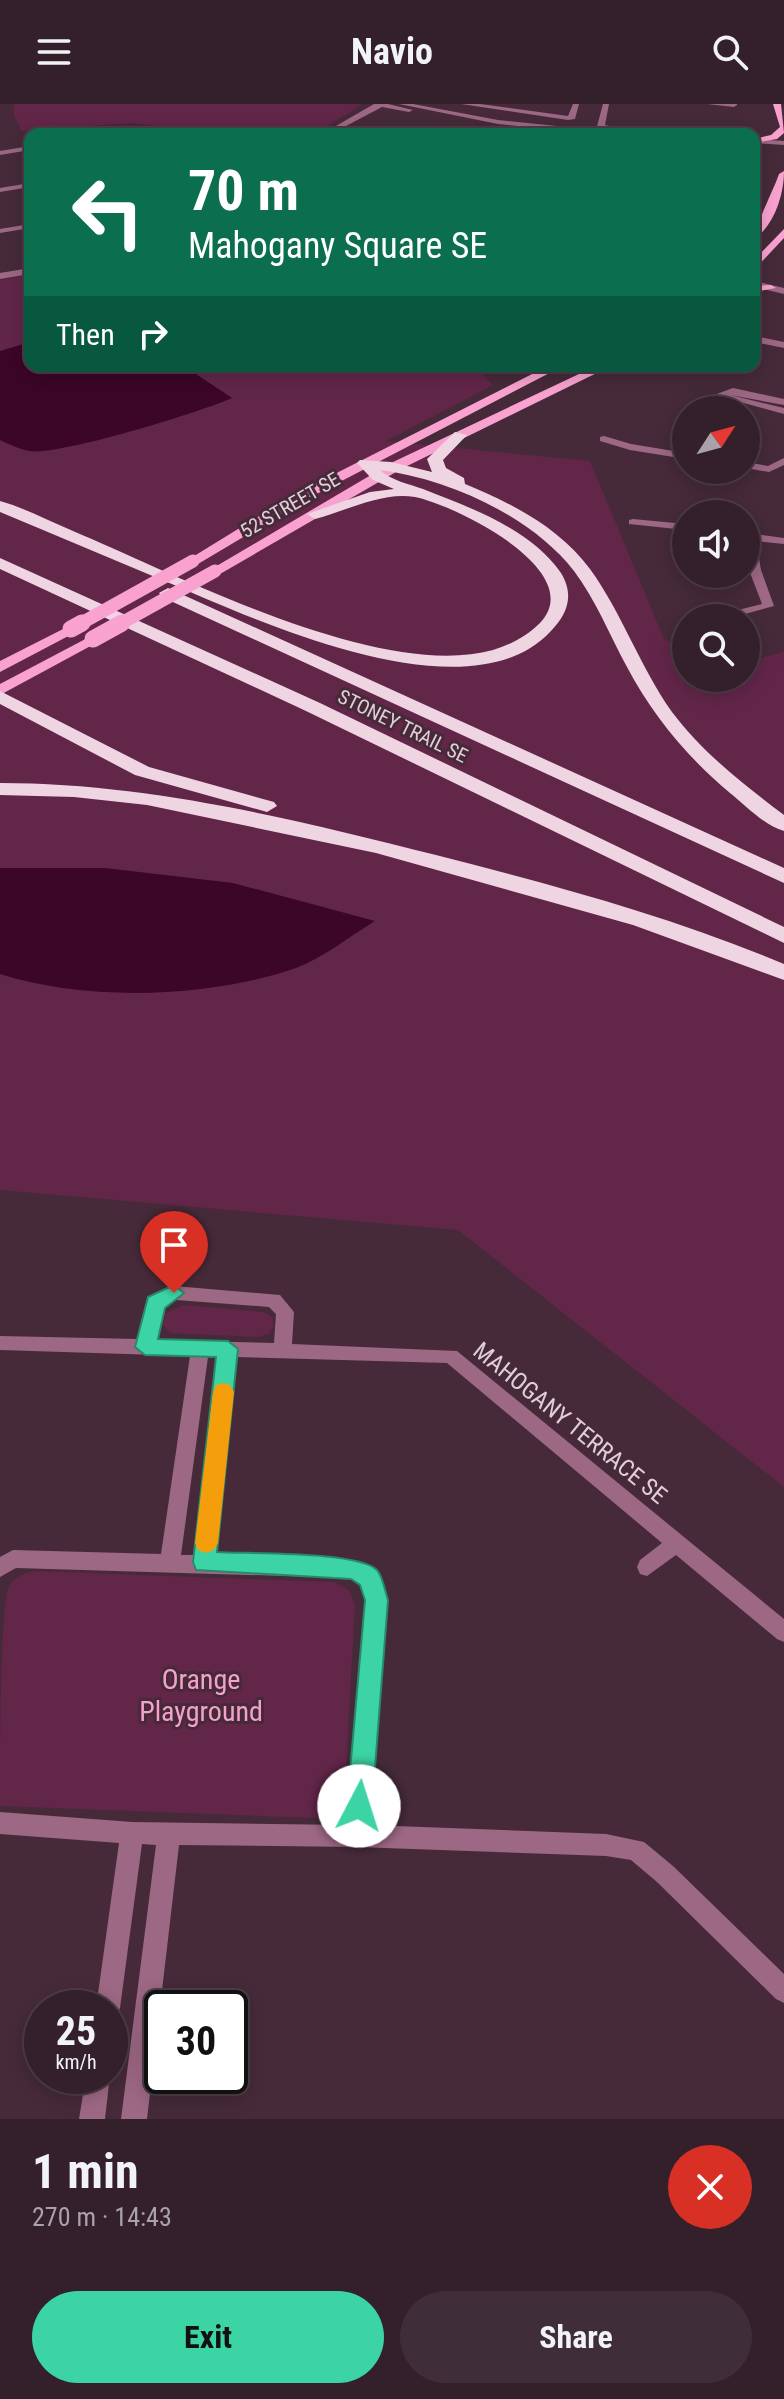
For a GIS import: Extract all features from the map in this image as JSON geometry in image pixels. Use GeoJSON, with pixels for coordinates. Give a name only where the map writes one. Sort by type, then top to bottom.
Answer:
{"type":"FeatureCollection","features":[{"type":"Feature","properties":{"kind":"highway"},"geometry":{"type":"LineString","coordinates":[[460,435],[435,459],[435,466],[483,499]]}},
{"type":"Feature","properties":{"kind":"highway"},"geometry":{"type":"LineString","coordinates":[[365,463],[398,465],[483,499],[517,515],[566,551],[582,569],[643,683],[676,730],[723,779],[784,825]]}},
{"type":"Feature","properties":{"kind":"highway"},"geometry":{"type":"LineString","coordinates":[[0,506],[270,619],[349,647],[399,658],[446,661],[487,656],[523,645],[547,628],[559,611],[560,593],[553,573],[525,547],[486,524],[378,477],[365,463]]}},
{"type":"Feature","properties":{"kind":"highway"},"geometry":{"type":"LineString","coordinates":[[315,514],[376,495],[417,494]]}},
{"type":"Feature","properties":{"kind":"highway","name":"STONEY TRAIL SE"},"geometry":{"type":"LineString","coordinates":[[0,518],[784,876]]}},
{"type":"Feature","properties":{"kind":"highway","name":"STONEY TRAIL SE"},"geometry":{"type":"LineString","coordinates":[[0,563],[313,707],[784,936]]}},
{"type":"Feature","properties":{"kind":"highway"},"geometry":{"type":"LineString","coordinates":[[0,697],[142,771],[197,789],[465,855],[553,882],[784,973]]}},
{"type":"Feature","properties":{"kind":"highway"},"geometry":{"type":"LineString","coordinates":[[0,789],[56,788],[173,802],[459,865],[675,929]]}},
{"type":"Feature","properties":{"kind":"main road"},"geometry":{"type":"LineString","coordinates":[[760,141],[774,137],[784,127],[777,104]]}},
{"type":"Feature","properties":{"kind":"main road"},"geometry":{"type":"LineString","coordinates":[[760,227],[771,211],[784,174]]}},
{"type":"Feature","properties":{"kind":"main road"},"geometry":{"type":"LineString","coordinates":[[760,260],[784,232]]}},
{"type":"Feature","properties":{"kind":"main road"},"geometry":{"type":"LineString","coordinates":[[760,287],[771,288]]}},
{"type":"Feature","properties":{"kind":"main road","name":"52 STREET SE"},"geometry":{"type":"LineString","coordinates":[[0,667],[365,463],[545,372]]}},
{"type":"Feature","properties":{"kind":"main road","name":"52 STREET SE"},"geometry":{"type":"LineString","coordinates":[[0,690],[398,465],[592,372]]}},
{"type":"Feature","properties":{"kind":"street"},"geometry":{"type":"LineString","coordinates":[[356,116],[369,104]]}},
{"type":"Feature","properties":{"kind":"street"},"geometry":{"type":"LineString","coordinates":[[338,128],[380,104],[522,128]]}},
{"type":"Feature","properties":{"kind":"street"},"geometry":{"type":"LineString","coordinates":[[402,104],[498,122],[566,128]]}},
{"type":"Feature","properties":{"kind":"street"},"geometry":{"type":"LineString","coordinates":[[464,104],[568,118],[572,117],[576,104]]}},
{"type":"Feature","properties":{"kind":"street"},"geometry":{"type":"LineString","coordinates":[[601,128],[606,104]]}},
{"type":"Feature","properties":{"kind":"street"},"geometry":{"type":"LineString","coordinates":[[710,104],[734,105]]}},
{"type":"Feature","properties":{"kind":"street"},"geometry":{"type":"LineString","coordinates":[[760,143],[784,145]]}},
{"type":"Feature","properties":{"kind":"street"},"geometry":{"type":"LineString","coordinates":[[0,153],[24,149]]}},
{"type":"Feature","properties":{"kind":"street"},"geometry":{"type":"LineString","coordinates":[[0,190],[24,186]]}},
{"type":"Feature","properties":{"kind":"street"},"geometry":{"type":"LineString","coordinates":[[0,231],[24,227]]}},
{"type":"Feature","properties":{"kind":"street"},"geometry":{"type":"LineString","coordinates":[[0,276],[24,272]]}},
{"type":"Feature","properties":{"kind":"street"},"geometry":{"type":"LineString","coordinates":[[760,279],[784,284]]}},
{"type":"Feature","properties":{"kind":"street"},"geometry":{"type":"LineString","coordinates":[[771,288],[784,291]]}},
{"type":"Feature","properties":{"kind":"street"},"geometry":{"type":"LineString","coordinates":[[760,340],[784,345]]}},
{"type":"Feature","properties":{"kind":"street"},"geometry":{"type":"LineString","coordinates":[[784,402],[733,391],[719,395],[784,411]]}},
{"type":"Feature","properties":{"kind":"street"},"geometry":{"type":"LineString","coordinates":[[604,439],[672,454]]}},
{"type":"Feature","properties":{"kind":"street"},"geometry":{"type":"LineString","coordinates":[[760,467],[769,469],[784,461]]}},
{"type":"Feature","properties":{"kind":"street"},"geometry":{"type":"LineString","coordinates":[[633,522],[672,526]]}},
{"type":"Feature","properties":{"kind":"street"},"geometry":{"type":"LineString","coordinates":[[760,538],[784,541]]}},
{"type":"Feature","properties":{"kind":"street"},"geometry":{"type":"LineString","coordinates":[[760,584],[768,606],[760,608]]}},
{"type":"Feature","properties":{"kind":"street"},"geometry":{"type":"LineString","coordinates":[[145,1347],[156,1303],[174,1293],[274,1300],[285,1312],[283,1351]]}},
{"type":"Feature","properties":{"kind":"street","name":"MAHOGANY TERRACE SE"},"geometry":{"type":"LineString","coordinates":[[0,1343],[451,1356],[784,1632]]}},
{"type":"Feature","properties":{"kind":"street"},"geometry":{"type":"LineString","coordinates":[[170,1561],[200,1349]]}},
{"type":"Feature","properties":{"kind":"street"},"geometry":{"type":"LineString","coordinates":[[204,1562],[228,1349]]}},
{"type":"Feature","properties":{"kind":"street"},"geometry":{"type":"LineString","coordinates":[[647,1567],[677,1542]]}},
{"type":"Feature","properties":{"kind":"street"},"geometry":{"type":"LineString","coordinates":[[0,1568],[13,1559],[170,1561],[354,1569],[370,1578],[376,1600],[357,1836]]}},
{"type":"Feature","properties":{"kind":"street"},"geometry":{"type":"LineString","coordinates":[[0,1823],[132,1833],[357,1836],[606,1845],[636,1850],[784,1991]]}},
{"type":"Feature","properties":{"kind":"street"},"geometry":{"type":"LineString","coordinates":[[110,1990],[132,1833]]}},
{"type":"Feature","properties":{"kind":"street"},"geometry":{"type":"LineString","coordinates":[[134,2119],[169,1834]]}},
{"type":"Feature","properties":{"kind":"street"},"geometry":{"type":"LineString","coordinates":[[92,2119],[95,2094]]}},
{"type":"Feature","properties":{"kind":"green space"},"geometry":{"type":"Polygon","coordinates":[[[14,104],[361,105],[325,128],[178,128],[130,123],[24,128],[22,131],[14,116],[14,104]]]}},
{"type":"Feature","properties":{"kind":"green space"},"geometry":{"type":"Polygon","coordinates":[[[24,276],[24,372],[479,372],[493,385],[386,441],[590,461],[664,639],[672,642],[672,692],[760,692],[760,658],[784,652],[784,1487],[458,1230],[0,1190],[0,280],[24,276]]]}},
{"type":"Feature","properties":{"kind":"green space"},"geometry":{"type":"Polygon","coordinates":[[[183,1305],[264,1312],[272,1317],[274,1326],[268,1334],[258,1337],[170,1333],[163,1325],[165,1314],[183,1305]]]}},
{"type":"Feature","properties":{"kind":"green space","name":"Orange Playground"},"geometry":{"type":"Polygon","coordinates":[[[33,1571],[334,1582],[349,1590],[355,1605],[345,1785],[334,1810],[316,1818],[0,1806],[5,1605],[12,1582],[33,1571]]]}},
{"type":"Feature","properties":{"kind":"shaded area"},"geometry":{"type":"Polygon","coordinates":[[[24,344],[24,372],[193,372],[232,398],[98,440],[45,451],[29,451],[0,440],[0,351],[24,344]]]}},
{"type":"Feature","properties":{"kind":"shaded area"},"geometry":{"type":"Polygon","coordinates":[[[0,868],[105,868],[233,883],[375,921],[306,964],[262,978],[226,986],[148,993],[71,989],[0,974],[0,868]]]}},
{"type":"Feature","properties":{"kind":"slow traffic"},"geometry":{"type":"LineString","coordinates":[[206,1543],[223,1392]]}},
{"type":"Feature","properties":{"kind":"route"},"geometry":{"type":"LineString","coordinates":[[174,1293],[156,1303],[145,1347],[228,1349],[204,1562],[354,1569],[370,1578],[376,1600],[359,1806]]}}]}
